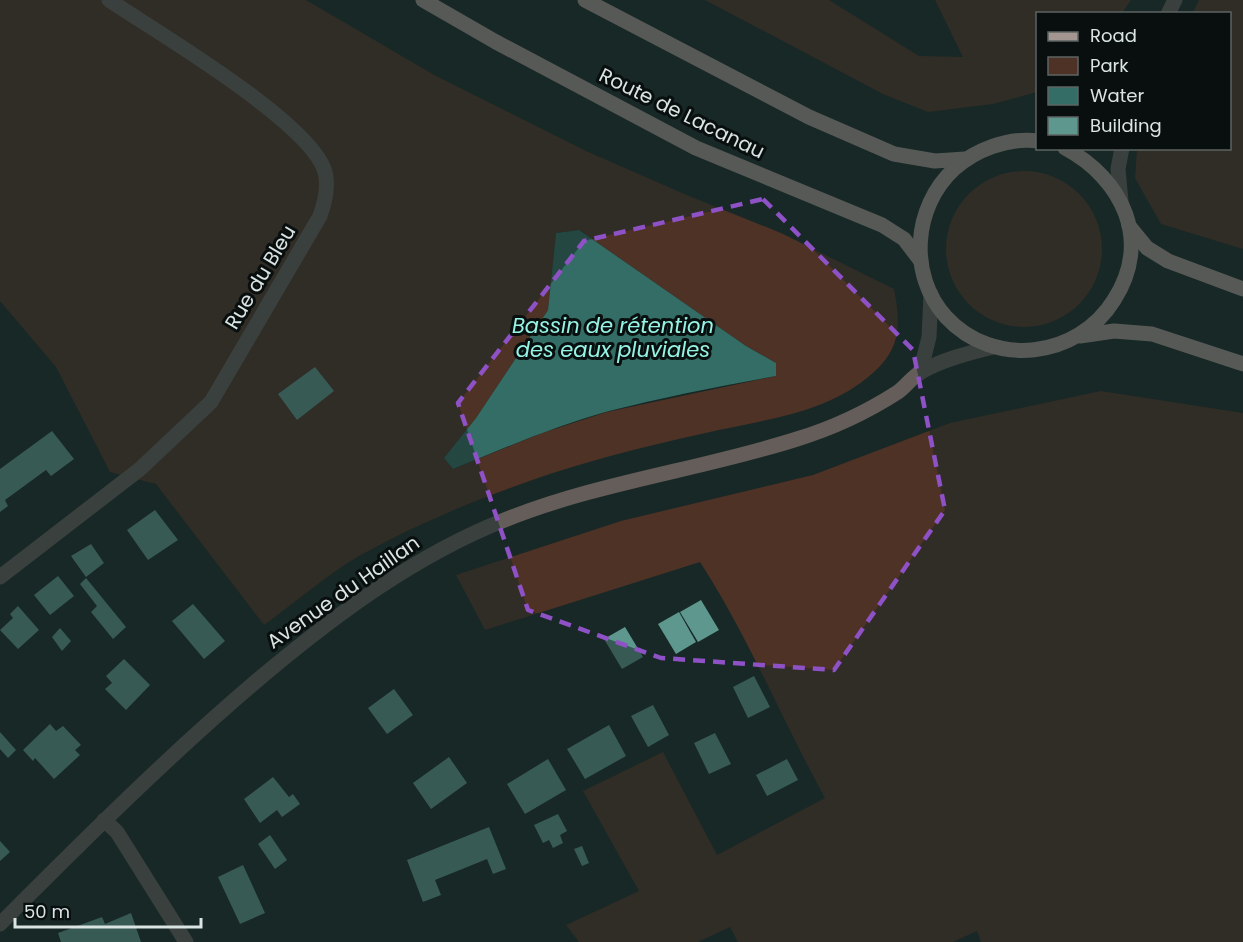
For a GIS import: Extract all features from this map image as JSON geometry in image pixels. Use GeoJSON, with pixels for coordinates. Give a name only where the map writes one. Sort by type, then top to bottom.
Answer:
{"type":"FeatureCollection","features":[{"type":"Feature","properties":{"kind":"main road","name":"Route de Lacanau"},"geometry":{"type":"LineString","coordinates":[[423,0],[496,42],[696,148],[882,225],[904,239],[920,260]]}},
{"type":"Feature","properties":{"kind":"main road"},"geometry":{"type":"LineString","coordinates":[[585,0],[809,117],[894,154],[935,161],[965,159]]}},
{"type":"Feature","properties":{"kind":"main road"},"geometry":{"type":"LineString","coordinates":[[1036,140],[998,144],[965,159],[944,179],[928,203],[920,231],[920,260],[931,294],[946,317],[961,329],[993,347],[1022,352],[1053,348],[1080,336],[1114,331],[1152,334],[1243,364]]}},
{"type":"Feature","properties":{"kind":"main road"},"geometry":{"type":"LineString","coordinates":[[1069,150],[1086,159],[1106,178],[1121,201],[1129,226],[1130,258],[1122,289],[1105,315],[1080,336]]}},
{"type":"Feature","properties":{"kind":"main road"},"geometry":{"type":"LineString","coordinates":[[1129,226],[1148,248],[1168,261],[1243,289]]}},
{"type":"Feature","properties":{"kind":"street","name":"Rue du Bleu"},"geometry":{"type":"LineString","coordinates":[[0,577],[140,469],[211,402],[312,231],[327,196],[325,171],[314,150],[285,120],[109,0]]}},
{"type":"Feature","properties":{"kind":"street"},"geometry":{"type":"LineString","coordinates":[[1121,201],[1118,168],[1122,150]]}},
{"type":"Feature","properties":{"kind":"street"},"geometry":{"type":"LineString","coordinates":[[920,373],[929,337],[931,294]]}},
{"type":"Feature","properties":{"kind":"street","name":"Avenue du Haillan"},"geometry":{"type":"LineString","coordinates":[[0,924],[104,820],[203,726],[293,650],[414,563],[501,521],[559,500],[616,484],[733,457],[842,423],[882,402],[920,373],[968,353],[993,347]]}},
{"type":"Feature","properties":{"kind":"street"},"geometry":{"type":"LineString","coordinates":[[104,820],[117,832],[186,942]]}},
{"type":"Feature","properties":{"kind":"highlighted area"},"geometry":{"type":"Polygon","coordinates":[[[763,199],[913,350],[945,510],[834,670],[661,658],[528,610],[458,403],[584,241],[763,199]]]}},
{"type":"Feature","properties":{"kind":"green space"},"geometry":{"type":"Polygon","coordinates":[[[0,0],[306,0],[436,76],[586,151],[781,233],[894,289],[898,327],[892,349],[878,368],[851,390],[833,399],[777,418],[681,438],[606,457],[488,496],[409,530],[359,556],[264,625],[156,484],[110,472],[56,367],[0,301],[0,0]],[[579,230],[556,233],[548,310],[476,418],[444,458],[453,469],[542,433],[607,412],[776,376],[776,363],[746,346],[579,230]]]}},
{"type":"Feature","properties":{"kind":"green space"},"geometry":{"type":"Polygon","coordinates":[[[705,0],[829,0],[919,56],[963,57],[935,0],[1131,0],[1123,12],[1036,12],[1036,92],[993,104],[928,112],[883,94],[705,0]]]}},
{"type":"Feature","properties":{"kind":"green space"},"geometry":{"type":"Polygon","coordinates":[[[1199,0],[1243,0],[1243,249],[1161,224],[1135,178],[1137,150],[1231,150],[1231,12],[1193,12],[1199,0]]]}},
{"type":"Feature","properties":{"kind":"green space"},"geometry":{"type":"Polygon","coordinates":[[[1024,171],[1054,177],[1079,194],[1096,219],[1102,249],[1096,279],[1079,304],[1054,321],[1024,327],[994,321],[969,304],[952,279],[946,249],[952,219],[969,194],[994,177],[1024,171]]]}},
{"type":"Feature","properties":{"kind":"green space"},"geometry":{"type":"Polygon","coordinates":[[[1101,391],[1243,413],[1243,942],[981,942],[977,931],[953,942],[738,942],[730,927],[698,942],[579,942],[566,925],[639,891],[583,791],[663,752],[717,855],[825,798],[734,619],[700,562],[485,630],[456,575],[621,521],[813,475],[950,423],[1101,391]]]}},
{"type":"Feature","properties":{"kind":"water","name":"Bassin de rétention des eaux pluviales"},"geometry":{"type":"Polygon","coordinates":[[[579,230],[746,346],[776,363],[776,376],[609,411],[549,430],[453,469],[444,458],[476,418],[548,310],[556,233],[579,230]]]}},
{"type":"Feature","properties":{"kind":"building"},"geometry":{"type":"Polygon","coordinates":[[[315,367],[334,391],[297,420],[278,394],[315,367]]]}},
{"type":"Feature","properties":{"kind":"building"},"geometry":{"type":"Polygon","coordinates":[[[52,431],[74,459],[51,476],[46,470],[5,500],[8,506],[0,512],[0,469],[52,431]]]}},
{"type":"Feature","properties":{"kind":"building"},"geometry":{"type":"Polygon","coordinates":[[[155,510],[178,540],[148,560],[127,530],[155,510]]]}},
{"type":"Feature","properties":{"kind":"building"},"geometry":{"type":"Polygon","coordinates":[[[91,544],[104,563],[86,577],[71,556],[91,544]]]}},
{"type":"Feature","properties":{"kind":"building"},"geometry":{"type":"Polygon","coordinates":[[[58,576],[74,596],[50,615],[34,595],[58,576]]]}},
{"type":"Feature","properties":{"kind":"building"},"geometry":{"type":"Polygon","coordinates":[[[86,578],[126,627],[113,639],[91,612],[97,606],[80,584],[86,578]]]}},
{"type":"Feature","properties":{"kind":"building"},"geometry":{"type":"Polygon","coordinates":[[[701,600],[719,630],[698,642],[680,612],[701,600]]]}},
{"type":"Feature","properties":{"kind":"building"},"geometry":{"type":"Polygon","coordinates":[[[193,604],[225,641],[204,659],[172,621],[193,604]]]}},
{"type":"Feature","properties":{"kind":"building"},"geometry":{"type":"Polygon","coordinates":[[[18,606],[39,630],[18,649],[0,630],[13,618],[10,614],[18,606]]]}},
{"type":"Feature","properties":{"kind":"building"},"geometry":{"type":"Polygon","coordinates":[[[679,612],[696,642],[676,654],[658,624],[679,612]]]}},
{"type":"Feature","properties":{"kind":"building"},"geometry":{"type":"Polygon","coordinates":[[[625,627],[643,657],[622,669],[604,639],[625,627]]]}},
{"type":"Feature","properties":{"kind":"building"},"geometry":{"type":"Polygon","coordinates":[[[60,628],[71,641],[62,651],[52,637],[60,628]]]}},
{"type":"Feature","properties":{"kind":"building"},"geometry":{"type":"Polygon","coordinates":[[[124,659],[150,685],[126,710],[105,689],[112,683],[106,676],[124,659]]]}},
{"type":"Feature","properties":{"kind":"building"},"geometry":{"type":"Polygon","coordinates":[[[754,676],[770,707],[748,718],[733,687],[754,676]]]}},
{"type":"Feature","properties":{"kind":"building"},"geometry":{"type":"Polygon","coordinates":[[[394,689],[413,715],[387,734],[368,708],[394,689]]]}},
{"type":"Feature","properties":{"kind":"building"},"geometry":{"type":"Polygon","coordinates":[[[653,705],[669,735],[648,747],[631,716],[653,705]]]}},
{"type":"Feature","properties":{"kind":"building"},"geometry":{"type":"Polygon","coordinates":[[[50,724],[56,731],[63,726],[81,745],[75,750],[80,755],[54,779],[35,758],[33,761],[23,750],[50,724]]]}},
{"type":"Feature","properties":{"kind":"building"},"geometry":{"type":"Polygon","coordinates":[[[609,725],[626,756],[585,779],[567,749],[609,725]]]}},
{"type":"Feature","properties":{"kind":"building"},"geometry":{"type":"Polygon","coordinates":[[[0,732],[16,750],[8,758],[0,749],[0,732]]]}},
{"type":"Feature","properties":{"kind":"building"},"geometry":{"type":"Polygon","coordinates":[[[715,733],[731,764],[709,774],[694,743],[715,733]]]}},
{"type":"Feature","properties":{"kind":"building"},"geometry":{"type":"Polygon","coordinates":[[[449,757],[467,783],[431,809],[413,783],[449,757]]]}},
{"type":"Feature","properties":{"kind":"building"},"geometry":{"type":"Polygon","coordinates":[[[548,759],[566,790],[525,814],[507,784],[548,759]]]}},
{"type":"Feature","properties":{"kind":"building"},"geometry":{"type":"Polygon","coordinates":[[[787,759],[798,780],[767,796],[756,775],[787,759]]]}},
{"type":"Feature","properties":{"kind":"building"},"geometry":{"type":"Polygon","coordinates":[[[273,777],[289,797],[293,794],[300,804],[282,817],[277,810],[260,823],[244,799],[273,777]]]}},
{"type":"Feature","properties":{"kind":"building"},"geometry":{"type":"Polygon","coordinates":[[[558,814],[567,831],[560,835],[563,843],[553,848],[549,840],[543,843],[534,825],[558,814]]]}},
{"type":"Feature","properties":{"kind":"building"},"geometry":{"type":"Polygon","coordinates":[[[489,827],[506,869],[493,874],[487,859],[435,880],[441,895],[423,902],[407,860],[489,827]]]}},
{"type":"Feature","properties":{"kind":"building"},"geometry":{"type":"Polygon","coordinates":[[[270,835],[287,860],[275,869],[258,844],[270,835]]]}},
{"type":"Feature","properties":{"kind":"building"},"geometry":{"type":"Polygon","coordinates":[[[0,841],[10,852],[0,861],[0,841]]]}},
{"type":"Feature","properties":{"kind":"building"},"geometry":{"type":"Polygon","coordinates":[[[582,846],[589,863],[582,866],[574,849],[582,846]]]}},
{"type":"Feature","properties":{"kind":"building"},"geometry":{"type":"Polygon","coordinates":[[[243,865],[265,913],[240,924],[218,877],[243,865]]]}},
{"type":"Feature","properties":{"kind":"building"},"geometry":{"type":"Polygon","coordinates":[[[131,913],[141,942],[61,942],[58,933],[102,917],[105,924],[131,913]]]}}]}
